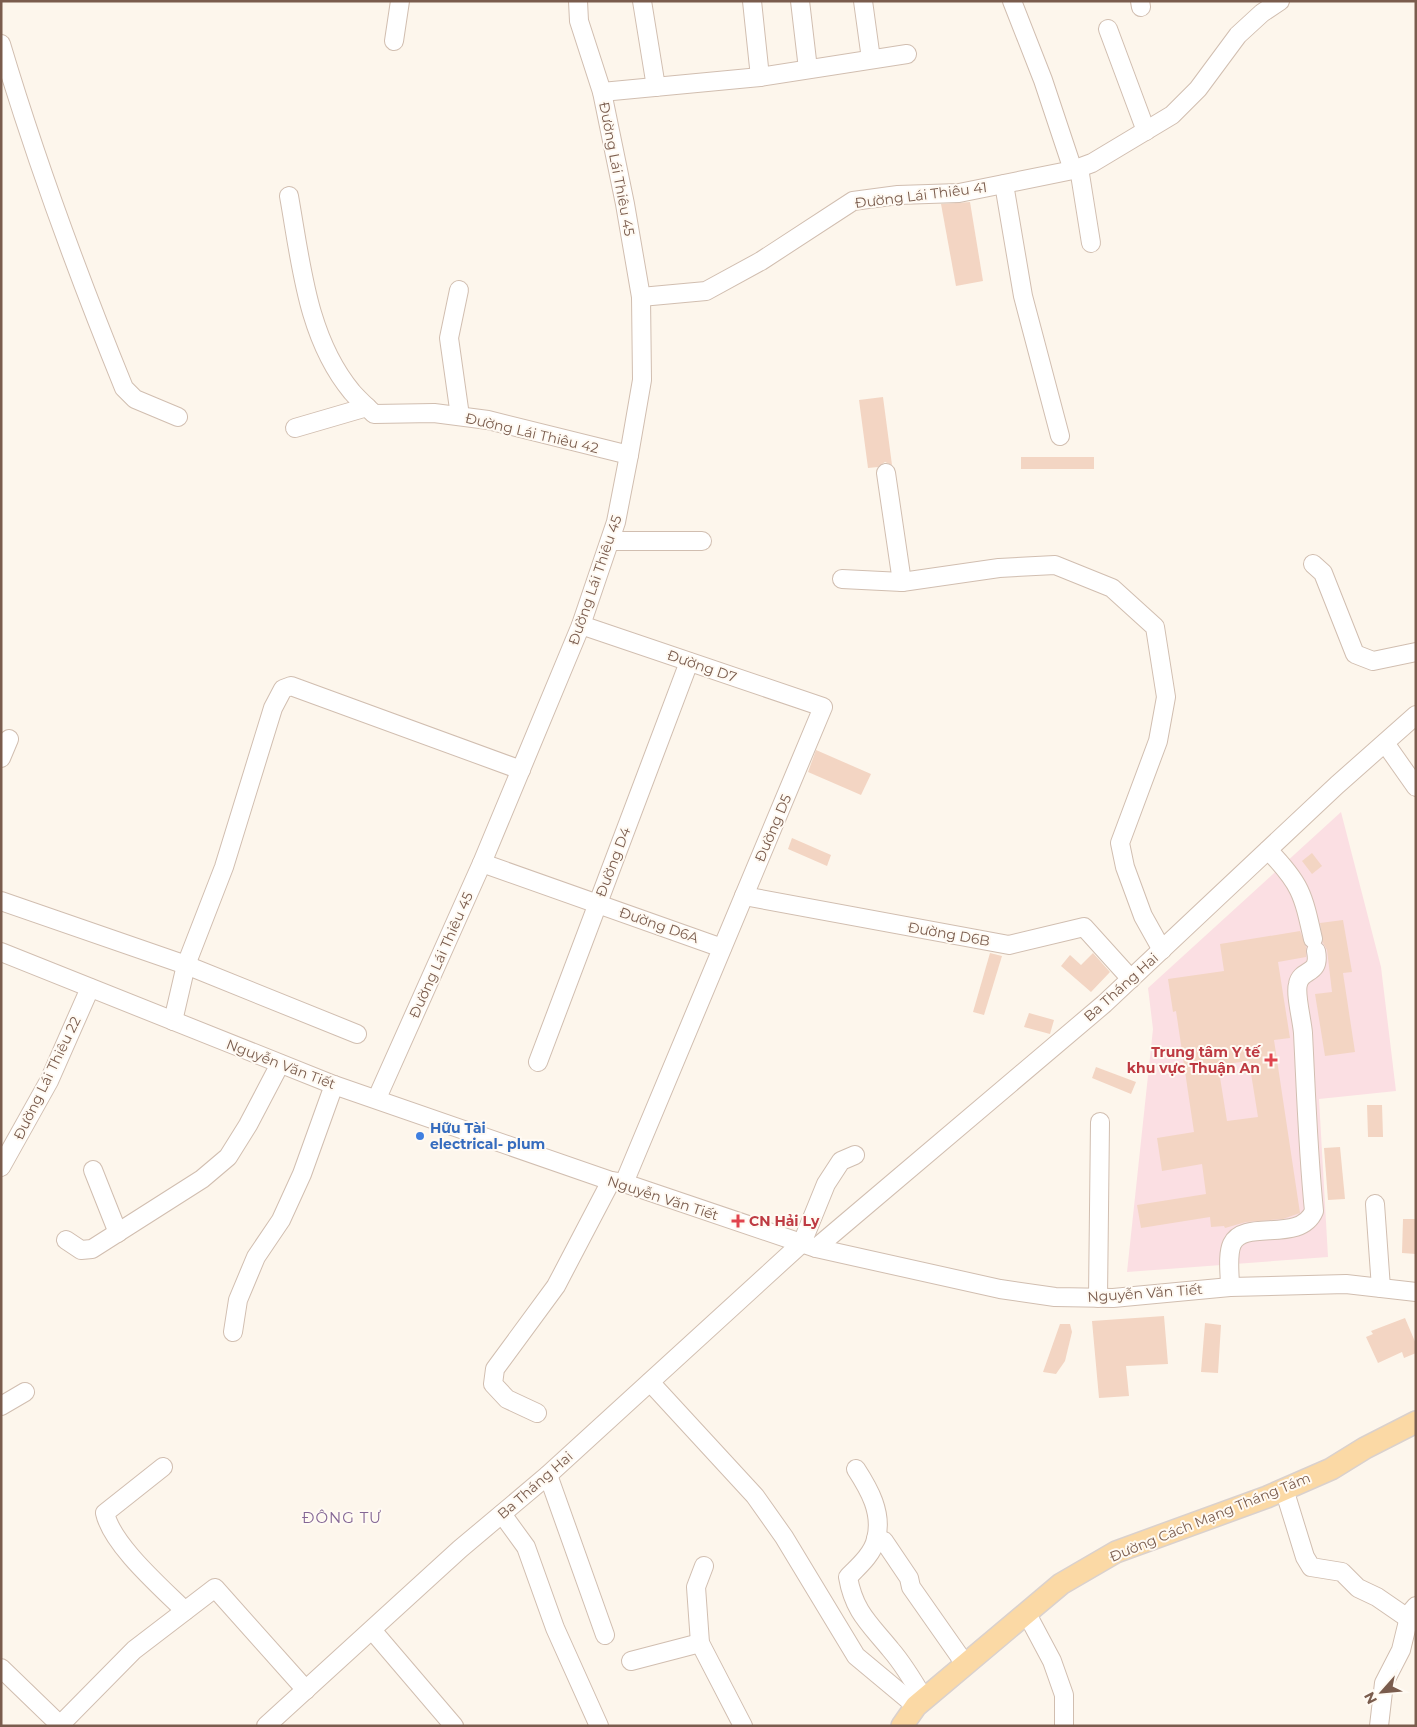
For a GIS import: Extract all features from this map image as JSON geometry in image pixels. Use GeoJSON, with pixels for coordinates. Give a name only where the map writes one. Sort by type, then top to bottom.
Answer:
{"type":"FeatureCollection","features":[{"type":"Feature","properties":{"kind":"main road","name":"Đường Cách Mạng Tháng Tám"},"geometry":{"type":"LineString","coordinates":[[902,1726],[920,1702],[1027,1614],[1060,1584],[1116,1552],[1256,1501],[1331,1469],[1364,1448],[1416,1422]]}},
{"type":"Feature","properties":{"kind":"street"},"geometry":{"type":"LineString","coordinates":[[394,41],[400,1]]}},
{"type":"Feature","properties":{"kind":"street","name":"Đường Lái Thiêu 45"},"geometry":{"type":"LineString","coordinates":[[377,1098],[482,863],[581,625],[616,522],[629,456],[642,380],[641,297],[625,204],[602,92],[579,21],[578,1]]}},
{"type":"Feature","properties":{"kind":"street"},"geometry":{"type":"LineString","coordinates":[[642,1],[656,87]]}},
{"type":"Feature","properties":{"kind":"street"},"geometry":{"type":"LineString","coordinates":[[752,1],[760,77]]}},
{"type":"Feature","properties":{"kind":"street"},"geometry":{"type":"LineString","coordinates":[[800,1],[808,69]]}},
{"type":"Feature","properties":{"kind":"street"},"geometry":{"type":"LineString","coordinates":[[863,1],[871,59]]}},
{"type":"Feature","properties":{"kind":"street"},"geometry":{"type":"LineString","coordinates":[[1012,1],[1076,170],[1090,243]]}},
{"type":"Feature","properties":{"kind":"street","name":"Đường Lái Thiêu 41"},"geometry":{"type":"LineString","coordinates":[[641,297],[706,291],[761,261],[853,201],[898,195],[960,193],[1076,170],[1172,115],[1198,89],[1238,35],[1262,13],[1280,1]]}},
{"type":"Feature","properties":{"kind":"street"},"geometry":{"type":"LineString","coordinates":[[1108,29],[1146,131]]}},
{"type":"Feature","properties":{"kind":"street"},"geometry":{"type":"LineString","coordinates":[[1,44],[22,113],[82,286],[124,388],[135,399],[178,417]]}},
{"type":"Feature","properties":{"kind":"street"},"geometry":{"type":"LineString","coordinates":[[602,92],[760,77],[907,54]]}},
{"type":"Feature","properties":{"kind":"street"},"geometry":{"type":"LineString","coordinates":[[1004,184],[1023,296],[1060,436]]}},
{"type":"Feature","properties":{"kind":"street","name":"Đường Lái Thiêu 42"},"geometry":{"type":"LineString","coordinates":[[289,196],[311,315],[331,358],[352,392],[374,414],[434,413],[488,420],[565,438],[629,456]]}},
{"type":"Feature","properties":{"kind":"street"},"geometry":{"type":"LineString","coordinates":[[459,290],[449,338],[460,416]]}},
{"type":"Feature","properties":{"kind":"street"},"geometry":{"type":"LineString","coordinates":[[295,428],[368,407]]}},
{"type":"Feature","properties":{"kind":"street"},"geometry":{"type":"LineString","coordinates":[[886,473],[902,582]]}},
{"type":"Feature","properties":{"kind":"street"},"geometry":{"type":"LineString","coordinates":[[610,541],[702,541]]}},
{"type":"Feature","properties":{"kind":"street"},"geometry":{"type":"LineString","coordinates":[[1314,564],[1323,573],[1355,654],[1373,661],[1416,652]]}},
{"type":"Feature","properties":{"kind":"street"},"geometry":{"type":"LineString","coordinates":[[842,579],[902,582],[998,568],[1055,565],[1112,588],[1155,627],[1166,697],[1158,741],[1120,843],[1125,867],[1143,916],[1162,950]]}},
{"type":"Feature","properties":{"kind":"street","name":"Đường D7"},"geometry":{"type":"LineString","coordinates":[[581,625],[823,707]]}},
{"type":"Feature","properties":{"kind":"street","name":"Đường D4"},"geometry":{"type":"LineString","coordinates":[[538,1062],[689,662]]}},
{"type":"Feature","properties":{"kind":"street"},"geometry":{"type":"LineString","coordinates":[[173,1021],[186,964],[224,867],[273,708],[283,689],[291,686],[521,770]]}},
{"type":"Feature","properties":{"kind":"street","name":"Đường D5"},"geometry":{"type":"LineString","coordinates":[[537,1413],[507,1399],[492,1384],[495,1369],[525,1331],[556,1286],[618,1182],[722,948],[823,707]]}},
{"type":"Feature","properties":{"kind":"street","name":"Ba Tháng Hai"},"geometry":{"type":"LineString","coordinates":[[266,1726],[650,1382],[809,1246],[1131,979],[1268,850],[1416,715]]}},
{"type":"Feature","properties":{"kind":"street"},"geometry":{"type":"LineString","coordinates":[[1,758],[9,739]]}},
{"type":"Feature","properties":{"kind":"street"},"geometry":{"type":"LineString","coordinates":[[1385,743],[1416,787]]}},
{"type":"Feature","properties":{"kind":"street"},"geometry":{"type":"LineString","coordinates":[[1230,1287],[1230,1250],[1235,1239],[1246,1234],[1301,1226],[1311,1218],[1314,1211],[1308,1151],[1302,1014],[1298,985],[1300,979],[1313,971],[1317,965],[1315,945],[1299,887],[1268,850]]}},
{"type":"Feature","properties":{"kind":"street","name":"Đường D6A"},"geometry":{"type":"LineString","coordinates":[[482,863],[722,948]]}},
{"type":"Feature","properties":{"kind":"street","name":"Đường D6B"},"geometry":{"type":"LineString","coordinates":[[744,896],[1009,945],[1084,927],[1131,979]]}},
{"type":"Feature","properties":{"kind":"street"},"geometry":{"type":"LineString","coordinates":[[1,901],[186,964],[357,1034]]}},
{"type":"Feature","properties":{"kind":"street","name":"Nguyễn Văn Tiết"},"geometry":{"type":"LineString","coordinates":[[1,952],[334,1085],[809,1246],[1000,1289],[1055,1297],[1098,1298],[1230,1287],[1346,1284],[1416,1292]]}},
{"type":"Feature","properties":{"kind":"street","name":"Đường Lái Thiêu 22"},"geometry":{"type":"LineString","coordinates":[[1,1167],[49,1081],[90,988]]}},
{"type":"Feature","properties":{"kind":"street"},"geometry":{"type":"LineString","coordinates":[[66,1240],[77,1248],[86,1251],[118,1233],[202,1179],[228,1157],[248,1125],[280,1064]]}},
{"type":"Feature","properties":{"kind":"street"},"geometry":{"type":"LineString","coordinates":[[233,1332],[238,1300],[256,1257],[281,1220],[302,1174],[334,1085]]}},
{"type":"Feature","properties":{"kind":"street"},"geometry":{"type":"LineString","coordinates":[[1098,1298],[1100,1122]]}},
{"type":"Feature","properties":{"kind":"street"},"geometry":{"type":"LineString","coordinates":[[809,1246],[826,1184],[840,1160],[855,1155]]}},
{"type":"Feature","properties":{"kind":"street"},"geometry":{"type":"LineString","coordinates":[[93,1170],[118,1233]]}},
{"type":"Feature","properties":{"kind":"street"},"geometry":{"type":"LineString","coordinates":[[1375,1204],[1381,1288]]}},
{"type":"Feature","properties":{"kind":"street"},"geometry":{"type":"LineString","coordinates":[[650,1382],[755,1496],[784,1537],[856,1656],[920,1702]]}},
{"type":"Feature","properties":{"kind":"street"},"geometry":{"type":"LineString","coordinates":[[1,1406],[25,1392]]}},
{"type":"Feature","properties":{"kind":"street"},"geometry":{"type":"LineString","coordinates":[[163,1467],[105,1513],[108,1527],[149,1575],[185,1611]]}},
{"type":"Feature","properties":{"kind":"street"},"geometry":{"type":"LineString","coordinates":[[856,1469],[872,1494],[876,1515],[876,1539],[866,1558],[848,1577],[852,1598],[872,1629],[906,1670],[920,1702]]}},
{"type":"Feature","properties":{"kind":"street"},"geometry":{"type":"LineString","coordinates":[[548,1475],[605,1635]]}},
{"type":"Feature","properties":{"kind":"street"},"geometry":{"type":"LineString","coordinates":[[1284,1489],[1305,1557],[1311,1567],[1342,1572],[1358,1588],[1414,1610],[1401,1650],[1384,1684],[1379,1726]]}},
{"type":"Feature","properties":{"kind":"street"},"geometry":{"type":"LineString","coordinates":[[502,1514],[526,1547],[555,1628],[599,1726]]}},
{"type":"Feature","properties":{"kind":"street"},"geometry":{"type":"LineString","coordinates":[[876,1539],[884,1541],[909,1578],[911,1587],[965,1664]]}},
{"type":"Feature","properties":{"kind":"street"},"geometry":{"type":"LineString","coordinates":[[704,1566],[696,1586],[700,1643],[743,1726]]}},
{"type":"Feature","properties":{"kind":"street"},"geometry":{"type":"LineString","coordinates":[[1,1668],[55,1724],[134,1650],[215,1588],[306,1690]]}},
{"type":"Feature","properties":{"kind":"street"},"geometry":{"type":"LineString","coordinates":[[1027,1614],[1052,1661],[1064,1694],[1064,1726]]}},
{"type":"Feature","properties":{"kind":"street"},"geometry":{"type":"LineString","coordinates":[[372,1630],[454,1726]]}},
{"type":"Feature","properties":{"kind":"street"},"geometry":{"type":"LineString","coordinates":[[631,1661],[700,1643]]}},
{"type":"Feature","properties":{"kind":"shaded area","name":"Trung tâm Y tế khu vực Thuận An"},"geometry":{"type":"Polygon","coordinates":[[[1341,812],[1381,967],[1396,1091],[1319,1099],[1328,1257],[1127,1272],[1153,1029],[1148,988],[1341,812]]]}},
{"type":"Feature","properties":{"kind":"building"},"geometry":{"type":"Polygon","coordinates":[[[970,202],[983,281],[956,286],[941,204],[970,202]]]}},
{"type":"Feature","properties":{"kind":"building"},"geometry":{"type":"Polygon","coordinates":[[[883,397],[892,465],[885,462],[878,467],[868,468],[859,400],[883,397]]]}},
{"type":"Feature","properties":{"kind":"building"},"geometry":{"type":"Polygon","coordinates":[[[1021,457],[1094,457],[1094,469],[1021,469],[1021,457]]]}},
{"type":"Feature","properties":{"kind":"building"},"geometry":{"type":"Polygon","coordinates":[[[816,750],[871,774],[861,795],[808,772],[816,750]]]}},
{"type":"Feature","properties":{"kind":"building"},"geometry":{"type":"Polygon","coordinates":[[[792,838],[831,855],[827,866],[788,849],[792,838]]]}},
{"type":"Feature","properties":{"kind":"building"},"geometry":{"type":"Polygon","coordinates":[[[1312,853],[1322,866],[1312,874],[1302,861],[1312,853]]]}},
{"type":"Feature","properties":{"kind":"building"},"geometry":{"type":"Polygon","coordinates":[[[1343,920],[1352,972],[1343,973],[1355,1052],[1325,1056],[1315,994],[1332,992],[1327,950],[1323,943],[1320,923],[1343,920]]]}},
{"type":"Feature","properties":{"kind":"building"},"geometry":{"type":"Polygon","coordinates":[[[1300,931],[1306,947],[1306,957],[1278,962],[1290,1038],[1274,1040],[1300,1213],[1283,1219],[1246,1222],[1225,1228],[1224,1226],[1211,1227],[1210,1217],[1141,1228],[1137,1205],[1206,1194],[1202,1164],[1162,1171],[1157,1138],[1194,1132],[1176,1011],[1173,1012],[1168,979],[1224,971],[1220,944],[1300,931]],[[1249,1061],[1218,1065],[1227,1121],[1258,1117],[1249,1061]]]}},
{"type":"Feature","properties":{"kind":"building"},"geometry":{"type":"Polygon","coordinates":[[[990,953],[1002,956],[984,1015],[973,1012],[990,953]]]}},
{"type":"Feature","properties":{"kind":"building"},"geometry":{"type":"Polygon","coordinates":[[[1093,953],[1110,972],[1091,992],[1061,966],[1070,955],[1081,965],[1093,953]]]}},
{"type":"Feature","properties":{"kind":"building"},"geometry":{"type":"Polygon","coordinates":[[[1029,1013],[1054,1020],[1050,1034],[1024,1027],[1029,1013]]]}},
{"type":"Feature","properties":{"kind":"building"},"geometry":{"type":"Polygon","coordinates":[[[1096,1067],[1136,1082],[1131,1094],[1092,1078],[1096,1067]]]}},
{"type":"Feature","properties":{"kind":"building"},"geometry":{"type":"Polygon","coordinates":[[[1367,1105],[1382,1105],[1383,1137],[1368,1137],[1367,1105]]]}},
{"type":"Feature","properties":{"kind":"building"},"geometry":{"type":"Polygon","coordinates":[[[1340,1147],[1345,1199],[1328,1200],[1324,1148],[1340,1147]]]}},
{"type":"Feature","properties":{"kind":"building"},"geometry":{"type":"Polygon","coordinates":[[[1403,1219],[1416,1219],[1416,1254],[1402,1253],[1403,1219]]]}},
{"type":"Feature","properties":{"kind":"building"},"geometry":{"type":"Polygon","coordinates":[[[1164,1316],[1168,1364],[1126,1366],[1129,1396],[1099,1398],[1092,1321],[1164,1316]]]}},
{"type":"Feature","properties":{"kind":"building"},"geometry":{"type":"Polygon","coordinates":[[[1405,1318],[1416,1344],[1416,1353],[1404,1358],[1402,1352],[1378,1363],[1366,1337],[1373,1334],[1371,1331],[1405,1318]]]}},
{"type":"Feature","properties":{"kind":"building"},"geometry":{"type":"Polygon","coordinates":[[[1205,1323],[1221,1325],[1218,1373],[1201,1372],[1205,1323]]]}},
{"type":"Feature","properties":{"kind":"building"},"geometry":{"type":"Polygon","coordinates":[[[1060,1324],[1070,1324],[1072,1332],[1065,1361],[1056,1374],[1043,1372],[1060,1324]]]}},
{"type":"Feature","properties":{"kind":"place","name":"Trung tâm Y tế khu vực Thuận An"},"geometry":{"type":"Point","coordinates":[1271,1060]}},
{"type":"Feature","properties":{"kind":"place","name":"Hữu Tài electrical- plum"},"geometry":{"type":"Point","coordinates":[420,1136]}},
{"type":"Feature","properties":{"kind":"place","name":"CN Hải Ly"},"geometry":{"type":"Point","coordinates":[738,1221]}},
{"type":"Feature","properties":{"kind":"district","name":"ĐÔNG TƯ"},"geometry":{"type":"Point","coordinates":[342,1517]}}]}
